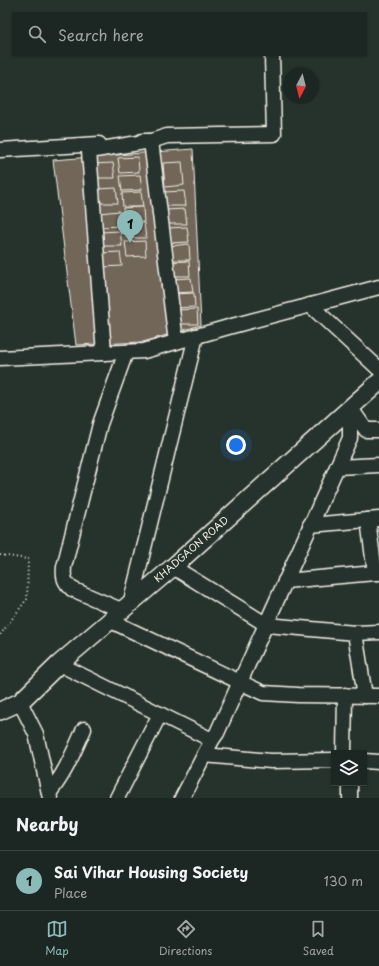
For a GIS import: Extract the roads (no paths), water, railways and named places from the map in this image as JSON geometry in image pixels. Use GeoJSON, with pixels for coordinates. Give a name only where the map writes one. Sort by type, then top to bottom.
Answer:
{"type":"FeatureCollection","features":[{"type":"Feature","properties":{"kind":"street"},"geometry":{"type":"LineString","coordinates":[[104,353],[89,151],[167,136],[274,134],[272,56]]}},
{"type":"Feature","properties":{"kind":"street"},"geometry":{"type":"LineString","coordinates":[[0,150],[151,140]]}},
{"type":"Feature","properties":{"kind":"street"},"geometry":{"type":"LineString","coordinates":[[151,140],[176,342]]}},
{"type":"Feature","properties":{"kind":"street"},"geometry":{"type":"LineString","coordinates":[[0,358],[144,351],[379,287]]}},
{"type":"Feature","properties":{"kind":"street"},"geometry":{"type":"LineString","coordinates":[[310,305],[379,369]]}},
{"type":"Feature","properties":{"kind":"street"},"geometry":{"type":"LineString","coordinates":[[121,610],[196,336]]}},
{"type":"Feature","properties":{"kind":"street"},"geometry":{"type":"LineString","coordinates":[[126,352],[100,424],[64,567],[63,578],[66,584],[72,589],[121,610],[240,682],[263,693],[379,696]]}},
{"type":"Feature","properties":{"kind":"street","name":"KHADGAON ROAD"},"geometry":{"type":"LineString","coordinates":[[0,711],[20,702],[59,664],[173,567],[379,382]]}},
{"type":"Feature","properties":{"kind":"street"},"geometry":{"type":"LineString","coordinates":[[350,407],[366,430],[379,430]]}},
{"type":"Feature","properties":{"kind":"street"},"geometry":{"type":"LineString","coordinates":[[182,798],[217,732],[267,625],[285,581],[350,438],[350,407]]}},
{"type":"Feature","properties":{"kind":"street"},"geometry":{"type":"LineString","coordinates":[[337,467],[379,465]]}},
{"type":"Feature","properties":{"kind":"street"},"geometry":{"type":"LineString","coordinates":[[285,581],[377,573],[373,519],[310,525]]}},
{"type":"Feature","properties":{"kind":"street"},"geometry":{"type":"LineString","coordinates":[[173,567],[267,625],[355,633],[379,632]]}},
{"type":"Feature","properties":{"kind":"street"},"geometry":{"type":"LineString","coordinates":[[355,633],[365,696]]}},
{"type":"Feature","properties":{"kind":"street"},"geometry":{"type":"LineString","coordinates":[[59,664],[212,740]]}},
{"type":"Feature","properties":{"kind":"street"},"geometry":{"type":"LineString","coordinates":[[344,750],[345,695]]}},
{"type":"Feature","properties":{"kind":"street"},"geometry":{"type":"LineString","coordinates":[[20,702],[36,734],[50,795]]}},
{"type":"Feature","properties":{"kind":"street"},"geometry":{"type":"LineString","coordinates":[[116,798],[160,714]]}},
{"type":"Feature","properties":{"kind":"street"},"geometry":{"type":"LineString","coordinates":[[50,795],[64,772],[84,729]]}},
{"type":"Feature","properties":{"kind":"street"},"geometry":{"type":"LineString","coordinates":[[204,755],[271,761],[331,760]]}},
{"type":"Feature","properties":{"kind":"street"},"geometry":{"type":"LineString","coordinates":[[367,761],[379,762]]}},
{"type":"Feature","properties":{"kind":"street"},"geometry":{"type":"LineString","coordinates":[[350,786],[350,798]]}},
{"type":"Feature","properties":{"kind":"place","name":"Sai Vihar Housing Society"},"geometry":{"type":"Point","coordinates":[130,243]}}]}
